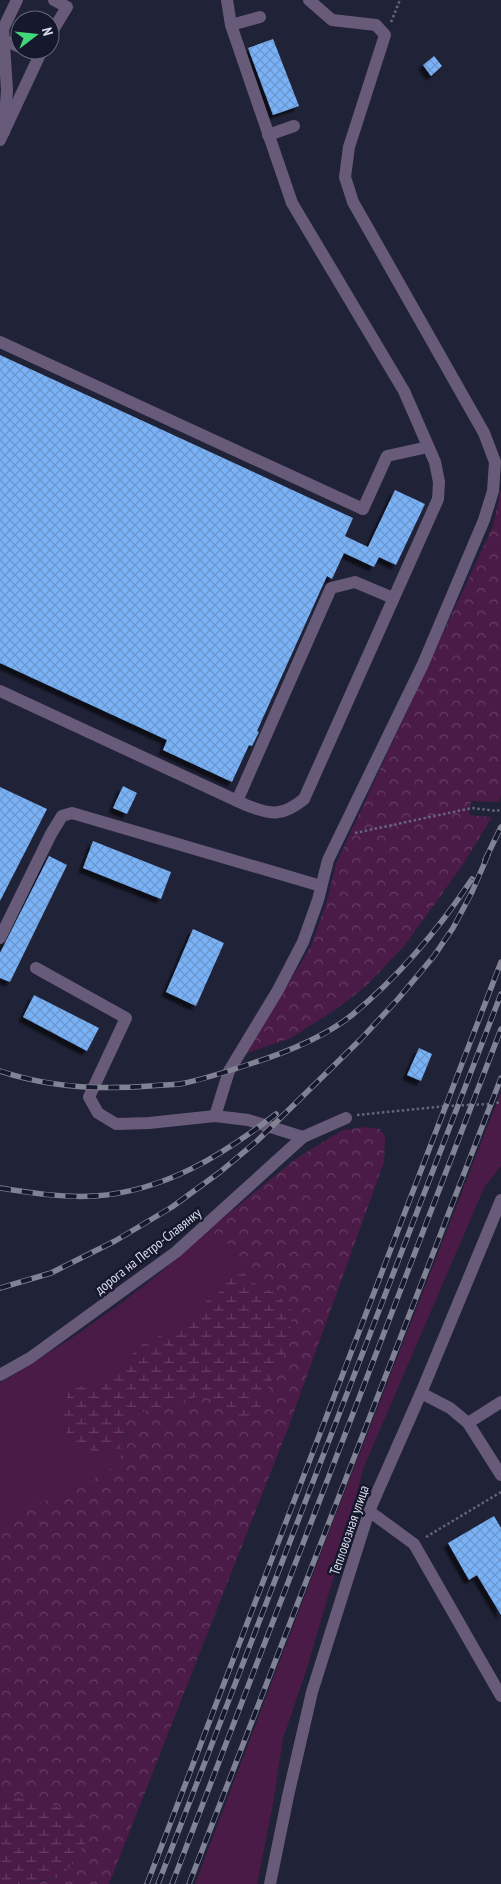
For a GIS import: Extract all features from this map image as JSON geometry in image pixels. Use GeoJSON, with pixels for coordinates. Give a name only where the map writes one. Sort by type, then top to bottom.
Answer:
{"type":"FeatureCollection","features":[{"type":"Feature","properties":{"kind":"street"},"geometry":{"type":"LineString","coordinates":[[2,136],[7,90],[2,32],[17,0]]}},
{"type":"Feature","properties":{"kind":"street"},"geometry":{"type":"LineString","coordinates":[[54,0],[67,6],[60,18]]}},
{"type":"Feature","properties":{"kind":"street"},"geometry":{"type":"LineString","coordinates":[[0,691],[238,802],[263,812],[280,813],[292,809],[304,799],[438,499],[439,482],[435,462],[404,391],[292,203],[231,25],[227,0]]}},
{"type":"Feature","properties":{"kind":"street"},"geometry":{"type":"LineString","coordinates":[[215,1116],[229,1071],[278,990],[303,942],[328,860],[423,664],[480,529],[493,491],[498,459],[353,202],[345,176],[349,147],[385,35],[376,25],[332,20],[309,0]]}},
{"type":"Feature","properties":{"kind":"street"},"geometry":{"type":"LineString","coordinates":[[231,25],[260,17]]}},
{"type":"Feature","properties":{"kind":"street"},"geometry":{"type":"LineString","coordinates":[[2,136],[37,60]]}},
{"type":"Feature","properties":{"kind":"street"},"geometry":{"type":"LineString","coordinates":[[268,135],[294,126]]}},
{"type":"Feature","properties":{"kind":"street"},"geometry":{"type":"LineString","coordinates":[[0,342],[362,509],[387,456],[428,447]]}},
{"type":"Feature","properties":{"kind":"street"},"geometry":{"type":"LineString","coordinates":[[238,802],[331,588],[355,582],[393,598]]}},
{"type":"Feature","properties":{"kind":"street"},"geometry":{"type":"LineString","coordinates":[[0,938],[51,834],[62,816],[72,813],[321,886]]}},
{"type":"Feature","properties":{"kind":"street"},"geometry":{"type":"LineString","coordinates":[[36,968],[126,1018],[89,1097],[98,1113],[116,1124],[149,1123],[215,1116],[248,1120],[303,1137]]}},
{"type":"Feature","properties":{"kind":"street","name":"дорога на Петро-Славянку"},"geometry":{"type":"LineString","coordinates":[[0,1375],[30,1358],[176,1252],[303,1137],[346,1118]]}},
{"type":"Feature","properties":{"kind":"street","name":"Тепловозная улица"},"geometry":{"type":"LineString","coordinates":[[270,1884],[312,1692],[369,1511],[421,1394],[501,1200]]}},
{"type":"Feature","properties":{"kind":"street"},"geometry":{"type":"LineString","coordinates":[[421,1394],[450,1408],[468,1423],[501,1475]]}},
{"type":"Feature","properties":{"kind":"street"},"geometry":{"type":"LineString","coordinates":[[468,1423],[501,1402]]}},
{"type":"Feature","properties":{"kind":"street"},"geometry":{"type":"LineString","coordinates":[[369,1511],[414,1544],[501,1696]]}},
{"type":"Feature","properties":{"kind":"path"},"geometry":{"type":"LineString","coordinates":[[385,35],[400,0]]}},
{"type":"Feature","properties":{"kind":"path"},"geometry":{"type":"LineString","coordinates":[[339,837],[472,808],[497,811],[501,809]]}},
{"type":"Feature","properties":{"kind":"path"},"geometry":{"type":"LineString","coordinates":[[361,1114],[501,1102]]}},
{"type":"Feature","properties":{"kind":"path"},"geometry":{"type":"LineString","coordinates":[[414,1544],[501,1492]]}},
{"type":"Feature","properties":{"kind":"green space"},"geometry":{"type":"Polygon","coordinates":[[[501,489],[501,795],[499,802],[471,801],[469,815],[492,817],[462,866],[405,945],[367,985],[338,1008],[291,1038],[247,1053],[311,946],[327,901],[336,864],[493,526],[501,489]]]}},
{"type":"Feature","properties":{"kind":"green space"},"geometry":{"type":"Polygon","coordinates":[[[501,1092],[501,1166],[484,1188],[363,1469],[353,1511],[307,1668],[283,1739],[273,1804],[257,1884],[195,1884],[326,1540],[501,1092]]]}},
{"type":"Feature","properties":{"kind":"green space"},"geometry":{"type":"Polygon","coordinates":[[[367,1127],[380,1129],[385,1136],[384,1162],[287,1431],[109,1884],[22,1884],[48,1880],[59,1876],[76,1857],[25,1798],[0,1798],[0,1536],[14,1519],[41,1502],[70,1491],[108,1471],[126,1449],[127,1421],[145,1411],[204,1395],[238,1416],[257,1417],[267,1390],[277,1294],[256,1284],[237,1267],[233,1247],[208,1230],[297,1158],[343,1130],[367,1127]]]}},
{"type":"Feature","properties":{"kind":"green space"},"geometry":{"type":"Polygon","coordinates":[[[208,1230],[233,1247],[237,1267],[221,1291],[208,1299],[190,1321],[139,1346],[112,1379],[84,1386],[64,1406],[64,1427],[70,1439],[94,1452],[109,1449],[126,1449],[108,1471],[70,1491],[41,1502],[0,1536],[0,1383],[82,1331],[135,1293],[185,1252],[208,1230]]]}},
{"type":"Feature","properties":{"kind":"green space"},"geometry":{"type":"Polygon","coordinates":[[[237,1267],[256,1284],[277,1294],[293,1313],[286,1352],[267,1390],[257,1417],[238,1416],[204,1395],[145,1411],[127,1421],[126,1449],[109,1449],[94,1452],[70,1439],[64,1427],[64,1406],[70,1388],[112,1379],[139,1346],[190,1321],[208,1299],[221,1291],[237,1267]]]}},
{"type":"Feature","properties":{"kind":"green space"},"geometry":{"type":"Polygon","coordinates":[[[0,1798],[25,1798],[62,1808],[87,1828],[86,1842],[67,1870],[59,1877],[22,1884],[0,1884],[0,1798]]]}},
{"type":"Feature","properties":{"kind":"building"},"geometry":{"type":"Polygon","coordinates":[[[273,39],[299,106],[273,115],[248,48],[273,39]]]}},
{"type":"Feature","properties":{"kind":"building"},"geometry":{"type":"Polygon","coordinates":[[[434,56],[442,66],[431,76],[423,65],[434,56]]]}},
{"type":"Feature","properties":{"kind":"building"},"geometry":{"type":"Polygon","coordinates":[[[0,355],[353,518],[345,536],[368,547],[395,490],[425,504],[396,565],[379,557],[374,567],[344,553],[332,579],[327,576],[257,731],[259,732],[252,746],[249,745],[232,782],[163,750],[167,740],[0,663],[0,355]]]}},
{"type":"Feature","properties":{"kind":"building"},"geometry":{"type":"Polygon","coordinates":[[[123,786],[137,793],[127,814],[113,808],[123,786]]]}},
{"type":"Feature","properties":{"kind":"building"},"geometry":{"type":"Polygon","coordinates":[[[0,787],[47,809],[0,901],[0,787]]]}},
{"type":"Feature","properties":{"kind":"building"},"geometry":{"type":"Polygon","coordinates":[[[93,841],[171,872],[161,899],[83,868],[93,841]]]}},
{"type":"Feature","properties":{"kind":"building"},"geometry":{"type":"Polygon","coordinates":[[[49,856],[67,865],[10,982],[0,978],[0,953],[49,856]]]}},
{"type":"Feature","properties":{"kind":"building"},"geometry":{"type":"Polygon","coordinates":[[[193,929],[224,943],[196,1006],[166,992],[193,929]]]}},
{"type":"Feature","properties":{"kind":"building"},"geometry":{"type":"Polygon","coordinates":[[[34,995],[99,1028],[87,1051],[23,1017],[34,995]]]}},
{"type":"Feature","properties":{"kind":"building"},"geometry":{"type":"Polygon","coordinates":[[[419,1048],[432,1054],[421,1081],[407,1075],[419,1048]]]}},
{"type":"Feature","properties":{"kind":"building"},"geometry":{"type":"Polygon","coordinates":[[[494,1516],[501,1528],[501,1615],[477,1575],[469,1580],[448,1543],[494,1516]]]}},
{"type":"Feature","properties":{"kind":"railway"},"geometry":{"type":"LineString","coordinates":[[485,860],[501,827]]}},
{"type":"Feature","properties":{"kind":"railway"},"geometry":{"type":"LineString","coordinates":[[0,1288],[51,1273],[115,1241],[172,1207],[220,1172],[257,1141],[361,1039],[434,956],[453,928],[472,892],[488,855]]}},
{"type":"Feature","properties":{"kind":"railway"},"geometry":{"type":"LineString","coordinates":[[0,1071],[37,1081],[74,1086],[112,1088],[177,1084],[217,1075],[292,1049],[341,1023],[386,985],[432,934],[472,879]]}},
{"type":"Feature","properties":{"kind":"railway"},"geometry":{"type":"LineString","coordinates":[[147,1884],[501,962]]}},
{"type":"Feature","properties":{"kind":"railway"},"geometry":{"type":"LineString","coordinates":[[158,1884],[501,994]]}},
{"type":"Feature","properties":{"kind":"railway"},"geometry":{"type":"LineString","coordinates":[[172,1884],[501,1029]]}},
{"type":"Feature","properties":{"kind":"railway"},"geometry":{"type":"LineString","coordinates":[[189,1884],[501,1078]]}},
{"type":"Feature","properties":{"kind":"railway"},"geometry":{"type":"LineString","coordinates":[[0,1188],[47,1195],[95,1196],[121,1193],[145,1187],[169,1179],[213,1157],[276,1114]]}}]}
